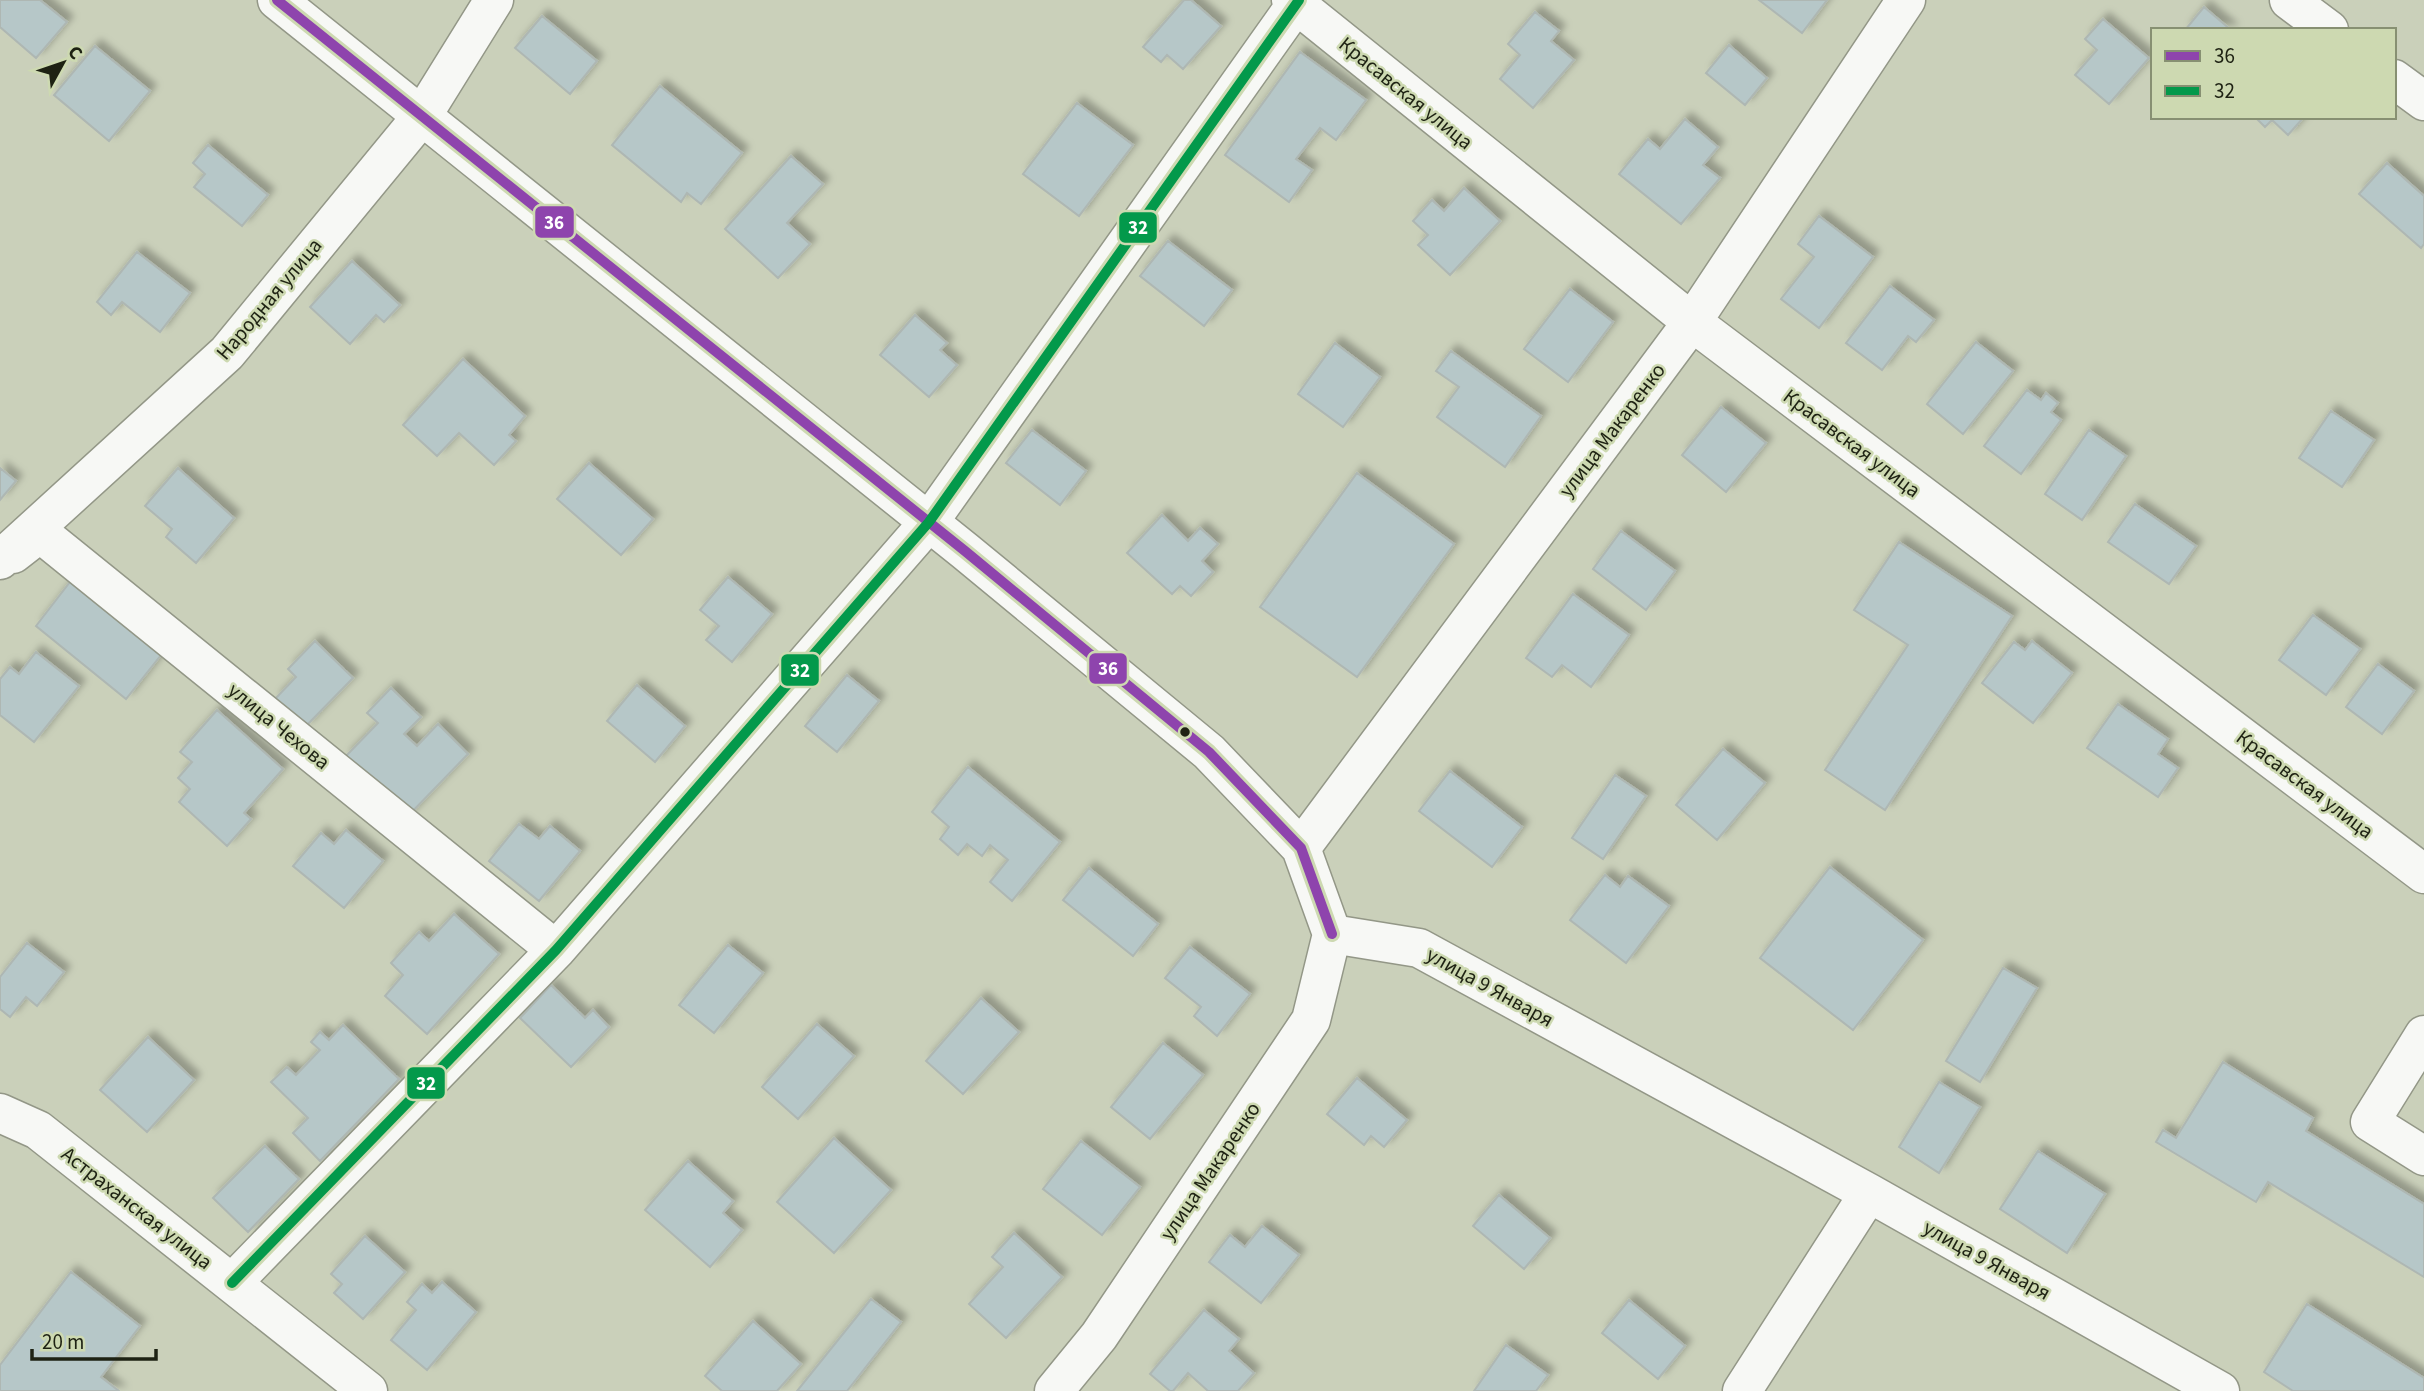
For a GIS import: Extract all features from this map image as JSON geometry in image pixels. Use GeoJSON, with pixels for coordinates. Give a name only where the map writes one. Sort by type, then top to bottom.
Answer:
{"type":"FeatureCollection","features":[{"type":"Feature","properties":{"kind":"street"},"geometry":{"type":"LineString","coordinates":[[277,0],[929,522],[1209,752],[1301,848],[1332,934]]}},
{"type":"Feature","properties":{"kind":"street","name":"Народная улица"},"geometry":{"type":"LineString","coordinates":[[0,562],[227,353],[422,116],[494,0]]}},
{"type":"Feature","properties":{"kind":"street","name":"улица Макаренко"},"geometry":{"type":"LineString","coordinates":[[1301,848],[1692,322],[1906,0]]}},
{"type":"Feature","properties":{"kind":"street"},"geometry":{"type":"LineString","coordinates":[[2289,0],[2326,28]]}},
{"type":"Feature","properties":{"kind":"street"},"geometry":{"type":"LineString","coordinates":[[232,1283],[556,950],[929,522],[1295,1]]}},
{"type":"Feature","properties":{"kind":"street","name":"Красавская улица"},"geometry":{"type":"LineString","coordinates":[[1295,1],[1692,322],[2424,874]]}},
{"type":"Feature","properties":{"kind":"street"},"geometry":{"type":"LineString","coordinates":[[2396,80],[2424,101]]}},
{"type":"Feature","properties":{"kind":"street","name":"улица Чехова"},"geometry":{"type":"LineString","coordinates":[[0,562],[40,533],[556,950]]}},
{"type":"Feature","properties":{"kind":"street","name":"улица Макаренко"},"geometry":{"type":"LineString","coordinates":[[1054,1391],[1098,1336],[1311,1020],[1332,934]]}},
{"type":"Feature","properties":{"kind":"street","name":"улица 9 Января"},"geometry":{"type":"LineString","coordinates":[[1332,934],[1419,948],[1869,1193],[2220,1391]]}},
{"type":"Feature","properties":{"kind":"street"},"geometry":{"type":"LineString","coordinates":[[2424,1035],[2370,1122],[2424,1156]]}},
{"type":"Feature","properties":{"kind":"street","name":"Астраханская улица"},"geometry":{"type":"LineString","coordinates":[[0,1113],[38,1130],[368,1391]]}},
{"type":"Feature","properties":{"kind":"street"},"geometry":{"type":"LineString","coordinates":[[1742,1391],[1869,1193]]}},
{"type":"Feature","properties":{"kind":"building"},"geometry":{"type":"Polygon","coordinates":[[[0,0],[40,0],[67,22],[36,58],[0,27],[0,0]]]}},
{"type":"Feature","properties":{"kind":"building"},"geometry":{"type":"Polygon","coordinates":[[[1184,0],[1191,0],[1221,26],[1183,69],[1167,55],[1161,62],[1143,47],[1184,0]]]}},
{"type":"Feature","properties":{"kind":"building"},"geometry":{"type":"Polygon","coordinates":[[[1759,0],[1827,0],[1802,33],[1759,0]]]}},
{"type":"Feature","properties":{"kind":"building"},"geometry":{"type":"Polygon","coordinates":[[[2204,7],[2229,28],[2187,28],[2204,7]]]}},
{"type":"Feature","properties":{"kind":"building"},"geometry":{"type":"Polygon","coordinates":[[[1535,12],[1559,31],[1551,41],[1574,60],[1533,108],[1500,79],[1520,55],[1508,44],[1535,12]]]}},
{"type":"Feature","properties":{"kind":"building"},"geometry":{"type":"Polygon","coordinates":[[[542,16],[597,61],[570,94],[515,48],[542,16]]]}},
{"type":"Feature","properties":{"kind":"building"},"geometry":{"type":"Polygon","coordinates":[[[2103,19],[2149,58],[2109,104],[2075,75],[2097,50],[2085,39],[2103,19]]]}},
{"type":"Feature","properties":{"kind":"building"},"geometry":{"type":"Polygon","coordinates":[[[1729,45],[1767,78],[1745,105],[1706,73],[1729,45]]]}},
{"type":"Feature","properties":{"kind":"building"},"geometry":{"type":"Polygon","coordinates":[[[95,46],[150,91],[109,141],[54,95],[95,46]]]}},
{"type":"Feature","properties":{"kind":"building"},"geometry":{"type":"Polygon","coordinates":[[[1300,52],[1366,100],[1336,140],[1320,128],[1296,159],[1312,170],[1289,202],[1225,155],[1300,52]]]}},
{"type":"Feature","properties":{"kind":"building"},"geometry":{"type":"Polygon","coordinates":[[[660,86],[742,153],[701,204],[687,193],[681,202],[612,145],[660,86]]]}},
{"type":"Feature","properties":{"kind":"building"},"geometry":{"type":"Polygon","coordinates":[[[1077,103],[1133,145],[1079,216],[1023,174],[1077,103]]]}},
{"type":"Feature","properties":{"kind":"building"},"geometry":{"type":"Polygon","coordinates":[[[1685,119],[1718,147],[1703,165],[1720,178],[1681,224],[1619,174],[1648,139],[1660,149],[1685,119]]]}},
{"type":"Feature","properties":{"kind":"building"},"geometry":{"type":"Polygon","coordinates":[[[2257,119],[2302,119],[2288,135],[2272,120],[2265,127],[2257,119]]]}},
{"type":"Feature","properties":{"kind":"building"},"geometry":{"type":"Polygon","coordinates":[[[208,145],[268,195],[242,226],[194,187],[205,174],[193,163],[208,145]]]}},
{"type":"Feature","properties":{"kind":"building"},"geometry":{"type":"Polygon","coordinates":[[[791,156],[823,184],[787,223],[810,244],[778,278],[725,229],[791,156]]]}},
{"type":"Feature","properties":{"kind":"building"},"geometry":{"type":"Polygon","coordinates":[[[2387,163],[2424,196],[2424,244],[2421,248],[2359,194],[2387,163]]]}},
{"type":"Feature","properties":{"kind":"building"},"geometry":{"type":"Polygon","coordinates":[[[1464,188],[1500,221],[1450,275],[1418,245],[1428,235],[1413,221],[1432,200],[1444,211],[1464,188]]]}},
{"type":"Feature","properties":{"kind":"building"},"geometry":{"type":"Polygon","coordinates":[[[1819,216],[1873,257],[1819,328],[1781,299],[1814,257],[1798,244],[1819,216]]]}},
{"type":"Feature","properties":{"kind":"building"},"geometry":{"type":"Polygon","coordinates":[[[1168,241],[1232,290],[1204,326],[1140,276],[1168,241]]]}},
{"type":"Feature","properties":{"kind":"building"},"geometry":{"type":"Polygon","coordinates":[[[137,252],[190,293],[160,332],[122,302],[111,315],[97,302],[137,252]]]}},
{"type":"Feature","properties":{"kind":"building"},"geometry":{"type":"Polygon","coordinates":[[[352,261],[400,305],[384,322],[376,315],[350,344],[310,307],[352,261]]]}},
{"type":"Feature","properties":{"kind":"building"},"geometry":{"type":"Polygon","coordinates":[[[1890,286],[1934,320],[1916,342],[1908,336],[1882,370],[1846,343],[1890,286]]]}},
{"type":"Feature","properties":{"kind":"building"},"geometry":{"type":"Polygon","coordinates":[[[1570,289],[1613,322],[1568,382],[1524,349],[1570,289]]]}},
{"type":"Feature","properties":{"kind":"building"},"geometry":{"type":"Polygon","coordinates":[[[915,315],[947,343],[940,350],[957,365],[929,397],[880,355],[915,315]]]}},
{"type":"Feature","properties":{"kind":"building"},"geometry":{"type":"Polygon","coordinates":[[[1976,342],[2013,371],[1963,434],[1927,404],[1976,342]]]}},
{"type":"Feature","properties":{"kind":"building"},"geometry":{"type":"Polygon","coordinates":[[[1335,343],[1380,377],[1343,427],[1298,394],[1335,343]]]}},
{"type":"Feature","properties":{"kind":"building"},"geometry":{"type":"Polygon","coordinates":[[[1451,351],[1541,416],[1505,467],[1437,417],[1459,387],[1436,371],[1451,351]]]}},
{"type":"Feature","properties":{"kind":"building"},"geometry":{"type":"Polygon","coordinates":[[[463,359],[525,416],[509,435],[516,441],[494,465],[459,433],[437,456],[403,425],[463,359]]]}},
{"type":"Feature","properties":{"kind":"building"},"geometry":{"type":"Polygon","coordinates":[[[2027,390],[2041,400],[2046,393],[2058,403],[2051,412],[2061,420],[2021,474],[1984,446],[2027,390]]]}},
{"type":"Feature","properties":{"kind":"building"},"geometry":{"type":"Polygon","coordinates":[[[1721,407],[1766,443],[1726,492],[1682,455],[1721,407]]]}},
{"type":"Feature","properties":{"kind":"building"},"geometry":{"type":"Polygon","coordinates":[[[2331,411],[2374,440],[2342,487],[2299,458],[2331,411]]]}},
{"type":"Feature","properties":{"kind":"building"},"geometry":{"type":"Polygon","coordinates":[[[1032,430],[1086,471],[1060,505],[1006,463],[1032,430]]]}},
{"type":"Feature","properties":{"kind":"building"},"geometry":{"type":"Polygon","coordinates":[[[2089,430],[2126,456],[2082,520],[2045,494],[2089,430]]]}},
{"type":"Feature","properties":{"kind":"building"},"geometry":{"type":"Polygon","coordinates":[[[589,463],[653,519],[621,555],[557,499],[589,463]]]}},
{"type":"Feature","properties":{"kind":"building"},"geometry":{"type":"Polygon","coordinates":[[[0,468],[16,481],[0,500],[0,468]]]}},
{"type":"Feature","properties":{"kind":"building"},"geometry":{"type":"Polygon","coordinates":[[[178,468],[234,518],[196,563],[166,537],[172,529],[145,506],[178,468]]]}},
{"type":"Feature","properties":{"kind":"building"},"geometry":{"type":"Polygon","coordinates":[[[1357,473],[1454,544],[1357,677],[1260,607],[1357,473]]]}},
{"type":"Feature","properties":{"kind":"building"},"geometry":{"type":"Polygon","coordinates":[[[2135,504],[2196,546],[2169,584],[2108,542],[2135,504]]]}},
{"type":"Feature","properties":{"kind":"building"},"geometry":{"type":"Polygon","coordinates":[[[1162,515],[1188,541],[1200,528],[1218,544],[1202,561],[1213,572],[1191,596],[1180,586],[1172,594],[1127,553],[1162,515]]]}},
{"type":"Feature","properties":{"kind":"building"},"geometry":{"type":"Polygon","coordinates":[[[1621,531],[1675,571],[1646,610],[1593,569],[1621,531]]]}},
{"type":"Feature","properties":{"kind":"building"},"geometry":{"type":"Polygon","coordinates":[[[1899,542],[2012,616],[1885,810],[1825,770],[1908,645],[1854,610],[1899,542]]]}},
{"type":"Feature","properties":{"kind":"building"},"geometry":{"type":"Polygon","coordinates":[[[728,577],[772,614],[732,662],[706,640],[719,626],[700,610],[728,577]]]}},
{"type":"Feature","properties":{"kind":"building"},"geometry":{"type":"Polygon","coordinates":[[[70,582],[161,655],[126,699],[36,626],[70,582]]]}},
{"type":"Feature","properties":{"kind":"building"},"geometry":{"type":"Polygon","coordinates":[[[1573,594],[1629,635],[1591,687],[1562,665],[1552,677],[1526,658],[1573,594]]]}},
{"type":"Feature","properties":{"kind":"building"},"geometry":{"type":"Polygon","coordinates":[[[2313,615],[2360,649],[2326,695],[2279,660],[2313,615]]]}},
{"type":"Feature","properties":{"kind":"building"},"geometry":{"type":"Polygon","coordinates":[[[315,641],[353,678],[305,727],[275,699],[296,677],[288,669],[315,641]]]}},
{"type":"Feature","properties":{"kind":"building"},"geometry":{"type":"Polygon","coordinates":[[[2032,641],[2072,673],[2033,723],[1982,683],[2014,642],[2025,650],[2032,641]]]}},
{"type":"Feature","properties":{"kind":"building"},"geometry":{"type":"Polygon","coordinates":[[[36,652],[79,686],[34,742],[0,715],[0,679],[10,667],[19,674],[36,652]]]}},
{"type":"Feature","properties":{"kind":"building"},"geometry":{"type":"Polygon","coordinates":[[[2378,664],[2414,691],[2382,734],[2346,707],[2378,664]]]}},
{"type":"Feature","properties":{"kind":"building"},"geometry":{"type":"Polygon","coordinates":[[[847,675],[879,701],[837,752],[805,726],[847,675]]]}},
{"type":"Feature","properties":{"kind":"building"},"geometry":{"type":"Polygon","coordinates":[[[637,685],[685,726],[655,762],[607,721],[637,685]]]}},
{"type":"Feature","properties":{"kind":"building"},"geometry":{"type":"Polygon","coordinates":[[[391,688],[421,717],[404,734],[417,746],[438,724],[468,754],[407,817],[345,757],[378,723],[367,713],[391,688]]]}},
{"type":"Feature","properties":{"kind":"building"},"geometry":{"type":"Polygon","coordinates":[[[2118,704],[2168,739],[2158,754],[2178,768],[2158,797],[2087,748],[2118,704]]]}},
{"type":"Feature","properties":{"kind":"building"},"geometry":{"type":"Polygon","coordinates":[[[217,710],[283,769],[244,813],[251,819],[227,846],[179,802],[190,789],[178,778],[192,762],[180,752],[217,710]]]}},
{"type":"Feature","properties":{"kind":"building"},"geometry":{"type":"Polygon","coordinates":[[[1723,749],[1765,783],[1717,840],[1676,805],[1723,749]]]}},
{"type":"Feature","properties":{"kind":"building"},"geometry":{"type":"Polygon","coordinates":[[[968,767],[1060,842],[1012,901],[990,882],[1008,860],[990,845],[982,856],[967,844],[958,855],[940,839],[949,827],[932,812],[968,767]]]}},
{"type":"Feature","properties":{"kind":"building"},"geometry":{"type":"Polygon","coordinates":[[[1450,771],[1522,827],[1492,867],[1419,811],[1450,771]]]}},
{"type":"Feature","properties":{"kind":"building"},"geometry":{"type":"Polygon","coordinates":[[[1615,775],[1646,796],[1603,859],[1572,838],[1615,775]]]}},
{"type":"Feature","properties":{"kind":"building"},"geometry":{"type":"Polygon","coordinates":[[[519,824],[539,839],[550,826],[580,851],[539,901],[489,861],[519,824]]]}},
{"type":"Feature","properties":{"kind":"building"},"geometry":{"type":"Polygon","coordinates":[[[346,830],[383,861],[344,908],[293,866],[321,833],[334,844],[346,830]]]}},
{"type":"Feature","properties":{"kind":"building"},"geometry":{"type":"Polygon","coordinates":[[[1830,867],[1923,940],[1853,1030],[1760,958],[1830,867]]]}},
{"type":"Feature","properties":{"kind":"building"},"geometry":{"type":"Polygon","coordinates":[[[1089,868],[1158,924],[1133,956],[1063,900],[1089,868]]]}},
{"type":"Feature","properties":{"kind":"building"},"geometry":{"type":"Polygon","coordinates":[[[1605,875],[1620,887],[1628,876],[1669,906],[1626,963],[1570,920],[1605,875]]]}},
{"type":"Feature","properties":{"kind":"building"},"geometry":{"type":"Polygon","coordinates":[[[454,914],[499,954],[427,1034],[385,996],[403,975],[391,963],[419,932],[429,941],[454,914]]]}},
{"type":"Feature","properties":{"kind":"building"},"geometry":{"type":"Polygon","coordinates":[[[27,943],[64,972],[37,1006],[26,997],[10,1017],[0,1009],[0,977],[27,943]]]}},
{"type":"Feature","properties":{"kind":"building"},"geometry":{"type":"Polygon","coordinates":[[[728,945],[763,973],[714,1033],[679,1005],[728,945]]]}},
{"type":"Feature","properties":{"kind":"building"},"geometry":{"type":"Polygon","coordinates":[[[1190,947],[1250,994],[1217,1036],[1194,1016],[1201,1007],[1165,978],[1190,947]]]}},
{"type":"Feature","properties":{"kind":"building"},"geometry":{"type":"Polygon","coordinates":[[[2003,968],[2037,988],[1980,1082],[1946,1061],[2003,968]]]}},
{"type":"Feature","properties":{"kind":"building"},"geometry":{"type":"Polygon","coordinates":[[[551,985],[585,1018],[593,1010],[609,1027],[571,1067],[520,1018],[551,985]]]}},
{"type":"Feature","properties":{"kind":"building"},"geometry":{"type":"Polygon","coordinates":[[[981,998],[1019,1032],[963,1094],[926,1061],[981,998]]]}},
{"type":"Feature","properties":{"kind":"building"},"geometry":{"type":"Polygon","coordinates":[[[817,1024],[854,1056],[798,1119],[762,1087],[817,1024]]]}},
{"type":"Feature","properties":{"kind":"building"},"geometry":{"type":"Polygon","coordinates":[[[343,1025],[399,1079],[320,1161],[293,1133],[308,1118],[271,1082],[287,1067],[296,1075],[320,1050],[311,1042],[320,1032],[329,1040],[343,1025]]]}},
{"type":"Feature","properties":{"kind":"building"},"geometry":{"type":"Polygon","coordinates":[[[148,1037],[194,1080],[147,1132],[100,1090],[148,1037]]]}},
{"type":"Feature","properties":{"kind":"building"},"geometry":{"type":"Polygon","coordinates":[[[1163,1043],[1203,1075],[1150,1139],[1111,1107],[1163,1043]]]}},
{"type":"Feature","properties":{"kind":"building"},"geometry":{"type":"Polygon","coordinates":[[[2223,1062],[2313,1118],[2306,1131],[2424,1204],[2424,1277],[2268,1182],[2256,1202],[2156,1142],[2163,1130],[2176,1138],[2223,1062]]]}},
{"type":"Feature","properties":{"kind":"building"},"geometry":{"type":"Polygon","coordinates":[[[1357,1078],[1407,1120],[1384,1147],[1371,1136],[1364,1145],[1327,1114],[1357,1078]]]}},
{"type":"Feature","properties":{"kind":"building"},"geometry":{"type":"Polygon","coordinates":[[[1939,1082],[1980,1107],[1939,1173],[1899,1147],[1939,1082]]]}},
{"type":"Feature","properties":{"kind":"building"},"geometry":{"type":"Polygon","coordinates":[[[834,1138],[891,1190],[834,1253],[777,1202],[834,1138]]]}},
{"type":"Feature","properties":{"kind":"building"},"geometry":{"type":"Polygon","coordinates":[[[1081,1141],[1140,1187],[1102,1235],[1043,1189],[1081,1141]]]}},
{"type":"Feature","properties":{"kind":"building"},"geometry":{"type":"Polygon","coordinates":[[[265,1146],[299,1179],[248,1232],[213,1198],[265,1146]]]}},
{"type":"Feature","properties":{"kind":"building"},"geometry":{"type":"Polygon","coordinates":[[[2038,1151],[2105,1194],[2067,1253],[2000,1209],[2038,1151]]]}},
{"type":"Feature","properties":{"kind":"building"},"geometry":{"type":"Polygon","coordinates":[[[688,1161],[733,1201],[723,1213],[742,1230],[710,1267],[645,1210],[688,1161]]]}},
{"type":"Feature","properties":{"kind":"building"},"geometry":{"type":"Polygon","coordinates":[[[1499,1195],[1550,1238],[1524,1269],[1473,1226],[1499,1195]]]}},
{"type":"Feature","properties":{"kind":"building"},"geometry":{"type":"Polygon","coordinates":[[[1262,1226],[1299,1255],[1261,1303],[1209,1262],[1230,1235],[1245,1247],[1262,1226]]]}},
{"type":"Feature","properties":{"kind":"building"},"geometry":{"type":"Polygon","coordinates":[[[1014,1233],[1062,1277],[1006,1338],[969,1304],[1003,1267],[992,1257],[1014,1233]]]}},
{"type":"Feature","properties":{"kind":"building"},"geometry":{"type":"Polygon","coordinates":[[[365,1236],[405,1272],[363,1319],[334,1293],[342,1284],[331,1274],[365,1236]]]}},
{"type":"Feature","properties":{"kind":"building"},"geometry":{"type":"Polygon","coordinates":[[[71,1272],[140,1326],[101,1377],[119,1391],[0,1391],[0,1365],[71,1272]]]}},
{"type":"Feature","properties":{"kind":"building"},"geometry":{"type":"Polygon","coordinates":[[[442,1282],[476,1312],[427,1370],[391,1340],[416,1310],[407,1302],[422,1284],[432,1293],[442,1282]]]}},
{"type":"Feature","properties":{"kind":"building"},"geometry":{"type":"Polygon","coordinates":[[[871,1299],[901,1322],[847,1391],[797,1391],[871,1299]]]}},
{"type":"Feature","properties":{"kind":"building"},"geometry":{"type":"Polygon","coordinates":[[[1629,1300],[1685,1346],[1658,1379],[1602,1333],[1629,1300]]]}},
{"type":"Feature","properties":{"kind":"building"},"geometry":{"type":"Polygon","coordinates":[[[2307,1304],[2424,1378],[2424,1391],[2293,1391],[2264,1372],[2307,1304]]]}},
{"type":"Feature","properties":{"kind":"building"},"geometry":{"type":"Polygon","coordinates":[[[1204,1310],[1239,1339],[1229,1351],[1254,1373],[1238,1391],[1208,1391],[1188,1373],[1173,1391],[1170,1391],[1150,1374],[1204,1310]]]}},
{"type":"Feature","properties":{"kind":"building"},"geometry":{"type":"Polygon","coordinates":[[[753,1321],[801,1364],[777,1391],[722,1391],[705,1376],[753,1321]]]}},
{"type":"Feature","properties":{"kind":"building"},"geometry":{"type":"Polygon","coordinates":[[[1506,1345],[1548,1375],[1536,1391],[1474,1391],[1506,1345]]]}},
{"type":"Feature","properties":{"kind":"transit line","name":"36"},"geometry":{"type":"LineString","coordinates":[[277,0],[965,551],[1209,752],[1301,848],[1332,934]]}},
{"type":"Feature","properties":{"kind":"transit line","name":"32"},"geometry":{"type":"LineString","coordinates":[[232,1283],[556,950],[929,522],[1299,0]]}}]}
